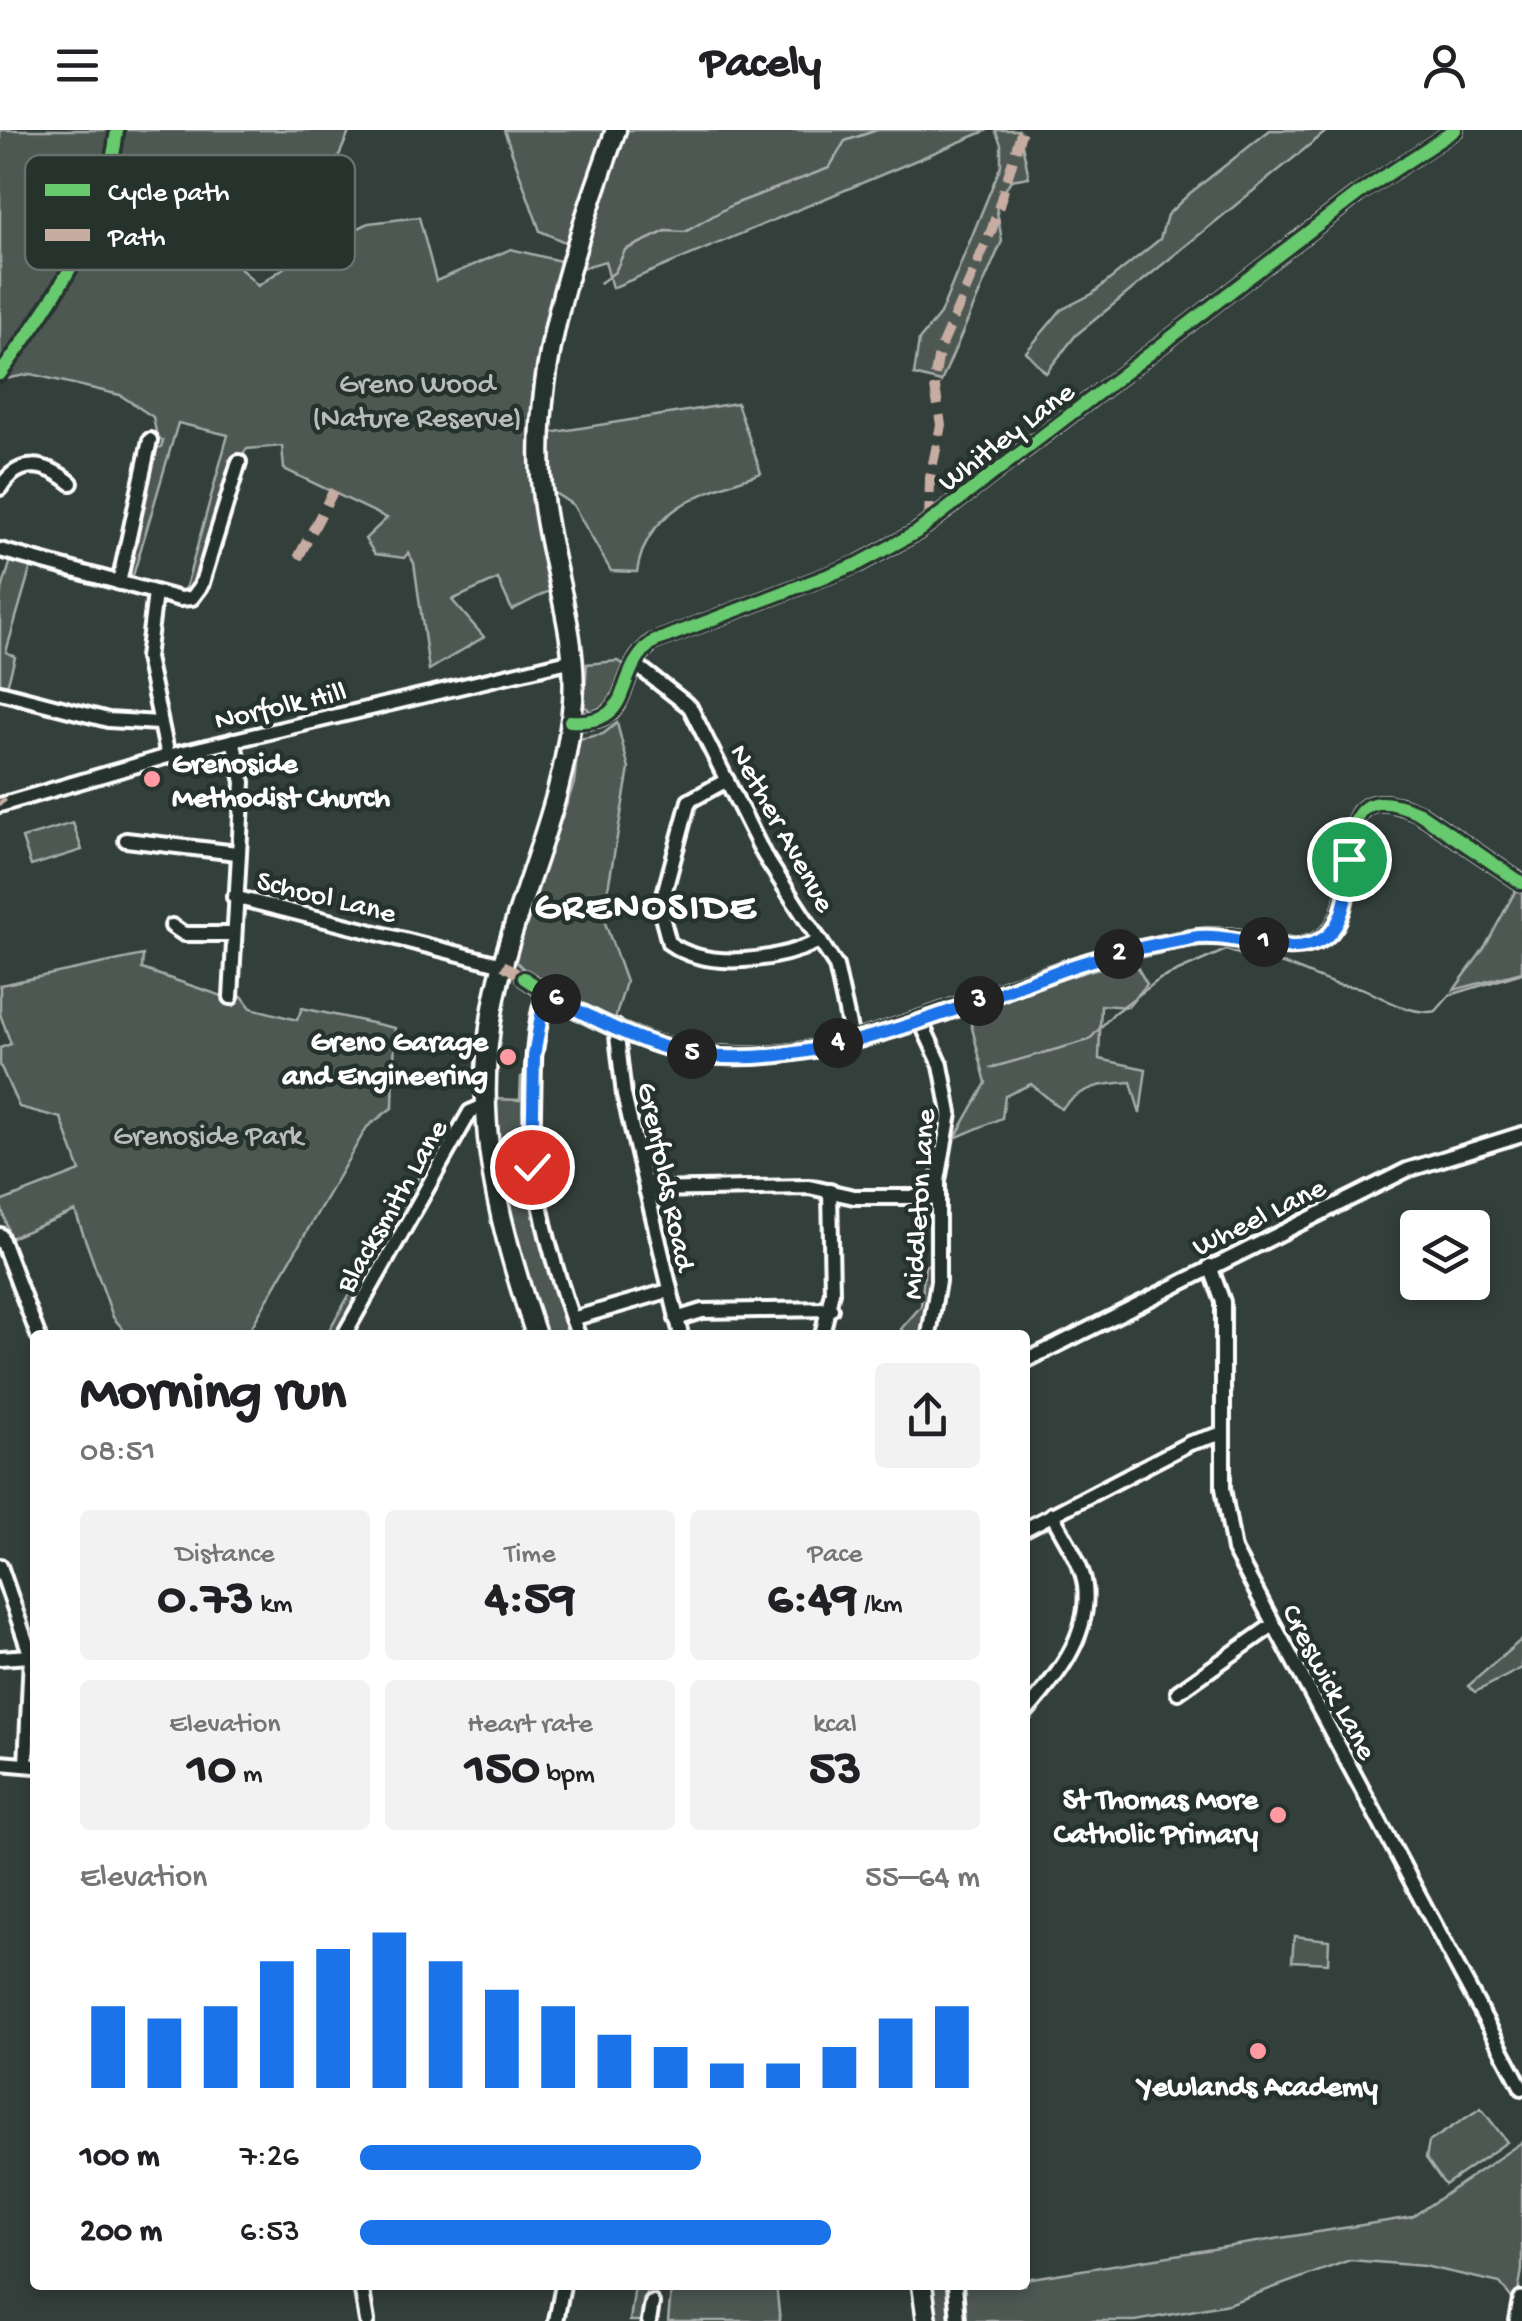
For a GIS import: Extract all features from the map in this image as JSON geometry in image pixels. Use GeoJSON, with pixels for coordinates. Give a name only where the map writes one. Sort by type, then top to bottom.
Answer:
{"type":"FeatureCollection","features":[{"type":"Feature","properties":{"kind":"highway"},"geometry":{"type":"LineString","coordinates":[[535,1330],[501,1215],[484,1106],[485,1063],[502,965],[554,818],[570,721],[573,660],[542,496],[546,400],[572,254],[616,130]]}},
{"type":"Feature","properties":{"kind":"highway"},"geometry":{"type":"LineString","coordinates":[[923,2290],[926,2321]]}},
{"type":"Feature","properties":{"kind":"main road"},"geometry":{"type":"LineString","coordinates":[[1518,2321],[1522,2300]]}},
{"type":"Feature","properties":{"kind":"street","name":"Whitley Lane"},"geometry":{"type":"LineString","coordinates":[[570,721],[596,722],[609,716],[635,664],[653,642],[858,564],[917,532],[1358,194],[1455,130]]}},
{"type":"Feature","properties":{"kind":"street"},"geometry":{"type":"LineString","coordinates":[[119,583],[150,440]]}},
{"type":"Feature","properties":{"kind":"street"},"geometry":{"type":"LineString","coordinates":[[0,550],[155,593],[192,598],[201,586],[239,462]]}},
{"type":"Feature","properties":{"kind":"street"},"geometry":{"type":"LineString","coordinates":[[0,488],[16,468],[26,465],[52,470],[71,483]]}},
{"type":"Feature","properties":{"kind":"street"},"geometry":{"type":"LineString","coordinates":[[155,593],[147,658],[168,756]]}},
{"type":"Feature","properties":{"kind":"street","name":"Norfolk Hill"},"geometry":{"type":"LineString","coordinates":[[0,805],[168,756],[573,660]]}},
{"type":"Feature","properties":{"kind":"street","name":"Nether Avenue"},"geometry":{"type":"LineString","coordinates":[[635,664],[690,706],[764,856],[836,966],[852,1039]]}},
{"type":"Feature","properties":{"kind":"street"},"geometry":{"type":"LineString","coordinates":[[0,692],[108,720],[159,723]]}},
{"type":"Feature","properties":{"kind":"street","name":"School Lane"},"geometry":{"type":"LineString","coordinates":[[234,740],[242,782],[234,897],[502,965]]}},
{"type":"Feature","properties":{"kind":"street"},"geometry":{"type":"LineString","coordinates":[[727,780],[689,801],[660,909],[669,943],[700,955],[760,958],[785,956],[820,940]]}},
{"type":"Feature","properties":{"kind":"street"},"geometry":{"type":"LineString","coordinates":[[524,978],[545,993],[616,1027],[706,1056],[784,1056],[920,1020],[1072,966],[1197,936],[1240,937],[1286,946],[1324,938],[1340,914],[1348,884],[1352,822],[1370,804],[1401,806],[1419,813],[1522,883]]}},
{"type":"Feature","properties":{"kind":"street"},"geometry":{"type":"LineString","coordinates":[[126,840],[237,853]]}},
{"type":"Feature","properties":{"kind":"street"},"geometry":{"type":"LineString","coordinates":[[231,997],[234,897]]}},
{"type":"Feature","properties":{"kind":"street"},"geometry":{"type":"LineString","coordinates":[[172,926],[184,934],[234,934]]}},
{"type":"Feature","properties":{"kind":"street"},"geometry":{"type":"LineString","coordinates":[[545,993],[534,1056],[530,1148],[535,1190],[576,1330]]}},
{"type":"Feature","properties":{"kind":"street","name":"Middleton Lane"},"geometry":{"type":"LineString","coordinates":[[920,1020],[942,1065],[950,1104],[937,1197],[938,1280],[930,1330]]}},
{"type":"Feature","properties":{"kind":"street","name":"Grenfolds Road"},"geometry":{"type":"LineString","coordinates":[[616,1027],[617,1058],[679,1330]]}},
{"type":"Feature","properties":{"kind":"street","name":"Blacksmith Lane"},"geometry":{"type":"LineString","coordinates":[[347,1330],[470,1112],[484,1106]]}},
{"type":"Feature","properties":{"kind":"street","name":"Wheel Lane"},"geometry":{"type":"LineString","coordinates":[[1030,1358],[1408,1170],[1522,1134]]}},
{"type":"Feature","properties":{"kind":"street"},"geometry":{"type":"LineString","coordinates":[[646,1190],[809,1187],[854,1197],[937,1197]]}},
{"type":"Feature","properties":{"kind":"street"},"geometry":{"type":"LineString","coordinates":[[824,1330],[830,1309],[830,1191]]}},
{"type":"Feature","properties":{"kind":"street"},"geometry":{"type":"LineString","coordinates":[[0,1235],[36,1330]]}},
{"type":"Feature","properties":{"kind":"street","name":"Creswick Lane"},"geometry":{"type":"LineString","coordinates":[[1210,1266],[1222,1302],[1222,1434],[1228,1530],[1245,1574],[1522,2088]]}},
{"type":"Feature","properties":{"kind":"street"},"geometry":{"type":"LineString","coordinates":[[572,1318],[668,1291]]}},
{"type":"Feature","properties":{"kind":"street"},"geometry":{"type":"LineString","coordinates":[[676,1319],[716,1310],[830,1309]]}},
{"type":"Feature","properties":{"kind":"street"},"geometry":{"type":"LineString","coordinates":[[1030,1527],[1190,1443],[1222,1434]]}},
{"type":"Feature","properties":{"kind":"street"},"geometry":{"type":"LineString","coordinates":[[1030,1707],[1063,1668],[1074,1643],[1085,1595],[1082,1576],[1052,1514]]}},
{"type":"Feature","properties":{"kind":"street"},"geometry":{"type":"LineString","coordinates":[[0,1566],[30,1653]]}},
{"type":"Feature","properties":{"kind":"street"},"geometry":{"type":"LineString","coordinates":[[1178,1692],[1273,1625]]}},
{"type":"Feature","properties":{"kind":"street"},"geometry":{"type":"LineString","coordinates":[[0,1658],[30,1656]]}},
{"type":"Feature","properties":{"kind":"street"},"geometry":{"type":"LineString","coordinates":[[0,1764],[30,1765]]}},
{"type":"Feature","properties":{"kind":"street"},"geometry":{"type":"LineString","coordinates":[[362,2290],[368,2321]]}},
{"type":"Feature","properties":{"kind":"street"},"geometry":{"type":"LineString","coordinates":[[554,2316],[561,2290]]}},
{"type":"Feature","properties":{"kind":"street"},"geometry":{"type":"LineString","coordinates":[[955,2290],[958,2321]]}},
{"type":"Feature","properties":{"kind":"street"},"geometry":{"type":"LineString","coordinates":[[649,2321],[652,2303]]}},
{"type":"Feature","properties":{"kind":"green space","name":"Greno Wood (Nature Reserve)"},"geometry":{"type":"Polygon","coordinates":[[[0,130],[350,130],[339,155],[25,155],[25,270],[242,270],[258,286],[281,270],[355,270],[355,230],[369,223],[419,217],[436,281],[511,249],[564,262],[547,335],[547,560],[551,590],[512,610],[498,579],[452,600],[484,637],[429,670],[414,563],[408,553],[404,558],[375,554],[365,539],[387,518],[284,469],[282,446],[247,449],[239,458],[229,460],[232,469],[199,575],[184,594],[228,435],[178,423],[132,579],[127,562],[153,449],[161,447],[163,441],[157,437],[153,417],[120,395],[31,374],[0,380],[0,130]]]}},
{"type":"Feature","properties":{"kind":"green space"},"geometry":{"type":"Polygon","coordinates":[[[504,130],[604,130],[567,243],[540,231],[504,130]]]}},
{"type":"Feature","properties":{"kind":"green space"},"geometry":{"type":"Polygon","coordinates":[[[623,130],[988,130],[612,288],[605,261],[575,270],[623,130]]]}},
{"type":"Feature","properties":{"kind":"green space"},"geometry":{"type":"Polygon","coordinates":[[[995,130],[1019,130],[1029,177],[1011,180],[996,205],[1002,241],[941,382],[914,375],[919,340],[940,314],[1001,165],[1001,144],[995,130]]]}},
{"type":"Feature","properties":{"kind":"green space"},"geometry":{"type":"Polygon","coordinates":[[[1270,130],[1328,130],[1076,335],[1046,373],[1026,352],[1061,310],[1092,294],[1160,239],[1167,215],[1270,130]]]}},
{"type":"Feature","properties":{"kind":"green space"},"geometry":{"type":"Polygon","coordinates":[[[737,403],[761,473],[682,505],[653,531],[637,572],[611,571],[573,505],[550,490],[549,433],[737,403]]]}},
{"type":"Feature","properties":{"kind":"green space"},"geometry":{"type":"Polygon","coordinates":[[[11,560],[31,566],[6,652],[15,657],[6,690],[0,687],[0,596],[11,560]]]}},
{"type":"Feature","properties":{"kind":"green space"},"geometry":{"type":"Polygon","coordinates":[[[617,661],[626,665],[610,703],[592,712],[584,706],[587,664],[617,661]]]}},
{"type":"Feature","properties":{"kind":"green space"},"geometry":{"type":"Polygon","coordinates":[[[617,723],[629,769],[603,917],[626,982],[614,1022],[538,982],[513,959],[574,783],[579,739],[603,734],[617,723]]]}},
{"type":"Feature","properties":{"kind":"green space"},"geometry":{"type":"Polygon","coordinates":[[[73,823],[82,850],[31,866],[22,838],[73,823]]]}},
{"type":"Feature","properties":{"kind":"green space"},"geometry":{"type":"Polygon","coordinates":[[[1517,888],[1522,890],[1522,972],[1454,990],[1485,947],[1517,888]]]}},
{"type":"Feature","properties":{"kind":"green space","name":"Grenoside Park"},"geometry":{"type":"Polygon","coordinates":[[[143,955],[142,969],[225,997],[242,996],[251,1008],[297,1020],[302,1008],[395,1028],[393,1107],[367,1127],[250,1330],[124,1330],[113,1317],[75,1211],[10,1238],[0,1202],[80,1171],[61,1118],[19,1107],[0,1065],[0,1048],[11,1044],[0,1014],[0,985],[143,955]]]}},
{"type":"Feature","properties":{"kind":"green space"},"geometry":{"type":"Polygon","coordinates":[[[1131,957],[1147,984],[1128,1007],[1101,1005],[1099,1059],[1146,1069],[1140,1114],[1131,1082],[1093,1088],[1061,1109],[1031,1084],[1005,1096],[1002,1118],[955,1138],[986,1083],[969,1016],[1043,984],[1131,957]]]}},
{"type":"Feature","properties":{"kind":"green space"},"geometry":{"type":"Polygon","coordinates":[[[528,1074],[527,1151],[543,1239],[573,1330],[545,1330],[494,1137],[492,1099],[520,1100],[521,1077],[528,1074]]]}},
{"type":"Feature","properties":{"kind":"green space"},"geometry":{"type":"Polygon","coordinates":[[[442,1136],[449,1140],[339,1330],[329,1330],[442,1136]]]}},
{"type":"Feature","properties":{"kind":"green space"},"geometry":{"type":"Polygon","coordinates":[[[929,1264],[930,1307],[923,1330],[902,1330],[921,1306],[925,1266],[929,1264]]]}},
{"type":"Feature","properties":{"kind":"green space"},"geometry":{"type":"Polygon","coordinates":[[[1522,1639],[1522,1668],[1475,1692],[1468,1686],[1522,1639]]]}},
{"type":"Feature","properties":{"kind":"green space"},"geometry":{"type":"Polygon","coordinates":[[[1294,1936],[1329,1940],[1328,1963],[1292,1961],[1294,1936]]]}},
{"type":"Feature","properties":{"kind":"green space"},"geometry":{"type":"Polygon","coordinates":[[[1481,2108],[1507,2142],[1445,2185],[1426,2158],[1429,2142],[1481,2108]]]}},
{"type":"Feature","properties":{"kind":"green space"},"geometry":{"type":"Polygon","coordinates":[[[1522,2142],[1522,2270],[1516,2304],[1500,2283],[1424,2266],[1350,2260],[1228,2304],[1136,2321],[964,2321],[962,2290],[1030,2290],[1030,2278],[1412,2217],[1522,2142]]]}},
{"type":"Feature","properties":{"kind":"green space"},"geometry":{"type":"Polygon","coordinates":[[[634,2290],[647,2290],[642,2321],[630,2321],[634,2290]]]}},
{"type":"Feature","properties":{"kind":"green space"},"geometry":{"type":"Polygon","coordinates":[[[671,2290],[777,2290],[780,2321],[668,2321],[671,2290]]]}},
{"type":"Feature","properties":{"kind":"green space"},"geometry":{"type":"Polygon","coordinates":[[[930,2290],[950,2290],[953,2321],[934,2321],[930,2290]]]}},
{"type":"Feature","properties":{"kind":"waterway"},"geometry":{"type":"LineString","coordinates":[[600,283],[615,272],[625,250],[666,231],[685,232],[732,205],[829,168],[845,141],[877,130]]}},
{"type":"Feature","properties":{"kind":"waterway"},"geometry":{"type":"LineString","coordinates":[[990,1068],[1089,1040],[1114,1013],[1160,979],[1226,950],[1258,960],[1268,959],[1427,1012],[1436,1011],[1450,995],[1522,973]]}},
{"type":"Feature","properties":{"kind":"marked path"},"geometry":{"type":"LineString","coordinates":[[929,524],[930,478],[941,425],[934,381],[939,352],[992,229],[1022,130]]}},
{"type":"Feature","properties":{"kind":"marked path"},"geometry":{"type":"LineString","coordinates":[[298,558],[334,490]]}},
{"type":"Feature","properties":{"kind":"marked path"},"geometry":{"type":"LineString","coordinates":[[0,800],[3,804]]}},
{"type":"Feature","properties":{"kind":"marked path"},"geometry":{"type":"LineString","coordinates":[[503,965],[524,978]]}},
{"type":"Feature","properties":{"kind":"cycle path"},"geometry":{"type":"LineString","coordinates":[[113,155],[117,130]]}},
{"type":"Feature","properties":{"kind":"cycle path"},"geometry":{"type":"LineString","coordinates":[[570,721],[591,720],[615,707],[640,655],[653,642],[858,564],[917,532],[1358,194],[1455,130]]}},
{"type":"Feature","properties":{"kind":"cycle path"},"geometry":{"type":"LineString","coordinates":[[0,374],[69,270]]}},
{"type":"Feature","properties":{"kind":"cycle path"},"geometry":{"type":"LineString","coordinates":[[524,978],[608,1025],[685,1050],[757,1055],[826,1046],[896,1027],[1043,976],[1174,941],[1223,936],[1285,946],[1305,945],[1329,932],[1341,910],[1353,827],[1363,809],[1384,803],[1419,813],[1522,883]]}},
{"type":"Feature","properties":{"kind":"place","name":"Grenoside Methodist Church"},"geometry":{"type":"Point","coordinates":[152,779]}},
{"type":"Feature","properties":{"kind":"place","name":"Greno Garage and Engineering"},"geometry":{"type":"Point","coordinates":[508,1057]}},
{"type":"Feature","properties":{"kind":"place","name":"St Thomas More Catholic Primary"},"geometry":{"type":"Point","coordinates":[1278,1815]}},
{"type":"Feature","properties":{"kind":"place","name":"Yewlands Academy"},"geometry":{"type":"Point","coordinates":[1258,2051]}},
{"type":"Feature","properties":{"kind":"district","name":"GRENOSIDE"},"geometry":{"type":"Point","coordinates":[646,903]}},
{"type":"Feature","properties":{"kind":"route"},"geometry":{"type":"LineString","coordinates":[[532,1167],[534,1056],[545,993],[616,1027],[686,1053],[762,1058],[800,1053],[962,1008],[1083,963],[1197,936],[1240,937],[1286,946],[1316,942],[1330,933],[1340,914],[1348,884],[1349,859]]}}]}
